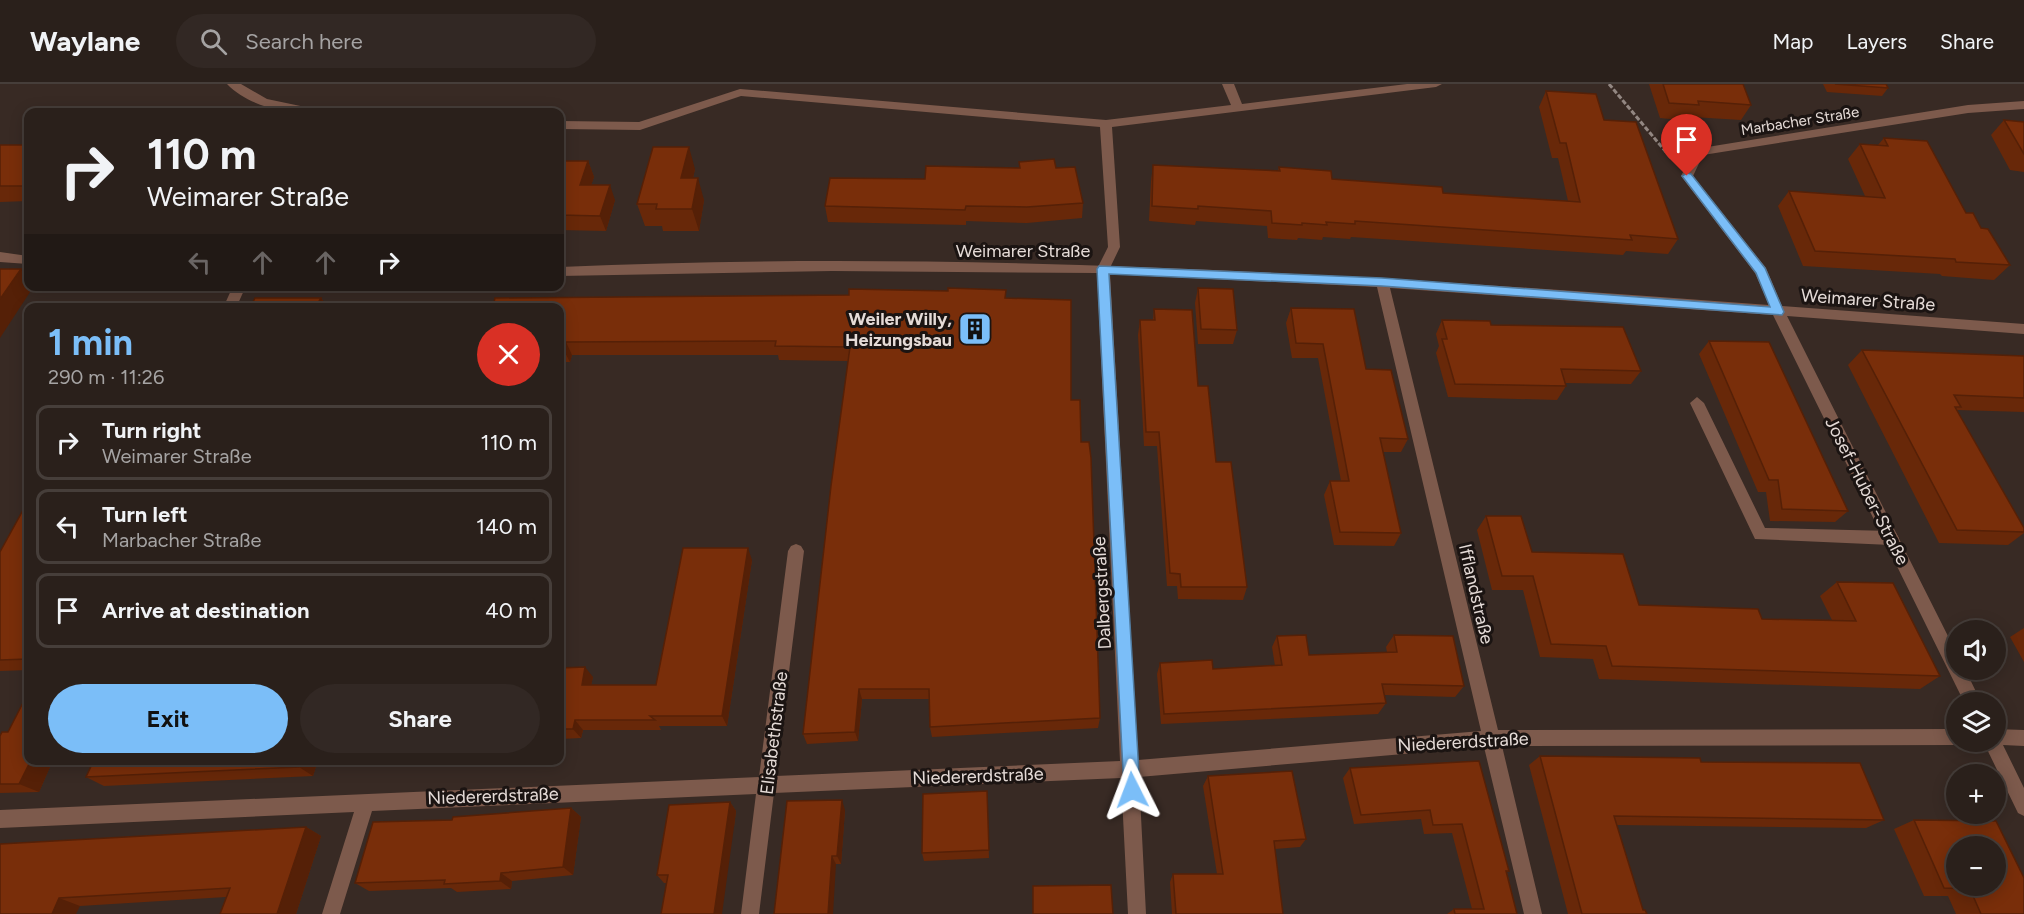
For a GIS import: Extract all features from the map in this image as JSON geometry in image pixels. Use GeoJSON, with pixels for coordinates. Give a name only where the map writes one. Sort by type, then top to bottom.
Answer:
{"type":"FeatureCollection","features":[{"type":"Feature","properties":{"kind":"street"},"geometry":{"type":"LineString","coordinates":[[233,84],[263,102],[291,108]]}},
{"type":"Feature","properties":{"kind":"street"},"geometry":{"type":"LineString","coordinates":[[1228,84],[1238,109]]}},
{"type":"Feature","properties":{"kind":"street"},"geometry":{"type":"LineString","coordinates":[[564,125],[640,126],[740,92],[1106,124],[1436,84]]}},
{"type":"Feature","properties":{"kind":"street","name":"Marbacher Straße"},"geometry":{"type":"LineString","coordinates":[[1687,176],[1699,152],[1968,109],[2024,105]]}},
{"type":"Feature","properties":{"kind":"street"},"geometry":{"type":"LineString","coordinates":[[1103,269],[1114,247],[1106,124]]}},
{"type":"Feature","properties":{"kind":"street"},"geometry":{"type":"LineString","coordinates":[[1687,176],[1761,271],[1778,312]]}},
{"type":"Feature","properties":{"kind":"street"},"geometry":{"type":"LineString","coordinates":[[0,257],[24,260]]}},
{"type":"Feature","properties":{"kind":"street","name":"Weimarer Straße"},"geometry":{"type":"LineString","coordinates":[[564,271],[758,267],[1103,269],[1382,282],[2024,329]]}},
{"type":"Feature","properties":{"kind":"street","name":"Dalbergstraße"},"geometry":{"type":"LineString","coordinates":[[1103,269],[1137,914]]}},
{"type":"Feature","properties":{"kind":"street","name":"Ifflandstraße"},"geometry":{"type":"LineString","coordinates":[[1382,282],[1533,914]]}},
{"type":"Feature","properties":{"kind":"street","name":"Josef-Huber-Straße"},"geometry":{"type":"LineString","coordinates":[[1778,312],[1946,649]]}},
{"type":"Feature","properties":{"kind":"street"},"geometry":{"type":"LineString","coordinates":[[1697,403],[1760,534],[1890,538]]}},
{"type":"Feature","properties":{"kind":"street","name":"Elisabethstraße"},"geometry":{"type":"LineString","coordinates":[[750,914],[796,551]]}},
{"type":"Feature","properties":{"kind":"street","name":"Niedererdstraße"},"geometry":{"type":"LineString","coordinates":[[0,819],[1131,769],[1491,738],[1946,737]]}},
{"type":"Feature","properties":{"kind":"street"},"geometry":{"type":"LineString","coordinates":[[2006,739],[2024,738]]}},
{"type":"Feature","properties":{"kind":"street"},"geometry":{"type":"LineString","coordinates":[[2000,752],[2024,807]]}},
{"type":"Feature","properties":{"kind":"street"},"geometry":{"type":"LineString","coordinates":[[331,914],[366,802]]}},
{"type":"Feature","properties":{"kind":"path"},"geometry":{"type":"LineString","coordinates":[[1608,84],[1687,176]]}},
{"type":"Feature","properties":{"kind":"building"},"geometry":{"type":"Polygon","coordinates":[[[1663,84],[1743,84],[1751,105],[1698,101],[1699,105],[1669,103],[1663,84]]]}},
{"type":"Feature","properties":{"kind":"building"},"geometry":{"type":"Polygon","coordinates":[[[1835,84],[1886,84],[1888,88],[1835,84]]]}},
{"type":"Feature","properties":{"kind":"building"},"geometry":{"type":"Polygon","coordinates":[[[1546,91],[1596,94],[1604,120],[1636,122],[1678,239],[1630,235],[1632,240],[1355,221],[1355,224],[1326,222],[1327,225],[1302,223],[1302,225],[1272,223],[1271,211],[1198,206],[1198,209],[1152,206],[1153,165],[1280,171],[1279,167],[1331,171],[1332,179],[1442,187],[1443,193],[1580,202],[1566,143],[1560,143],[1546,91]]]}},
{"type":"Feature","properties":{"kind":"building"},"geometry":{"type":"Polygon","coordinates":[[[2004,120],[2024,122],[2024,154],[2004,120]]]}},
{"type":"Feature","properties":{"kind":"building"},"geometry":{"type":"Polygon","coordinates":[[[1884,138],[1927,141],[1966,213],[1973,213],[1981,228],[1988,229],[2010,265],[1956,262],[1955,259],[1815,251],[1789,191],[1885,198],[1860,144],[1888,146],[1884,138]]]}},
{"type":"Feature","properties":{"kind":"building"},"geometry":{"type":"Polygon","coordinates":[[[0,145],[24,145],[24,186],[0,186],[0,145]]]}},
{"type":"Feature","properties":{"kind":"building"},"geometry":{"type":"Polygon","coordinates":[[[653,147],[689,147],[681,178],[698,178],[692,209],[656,209],[657,204],[637,204],[653,147]]]}},
{"type":"Feature","properties":{"kind":"building"},"geometry":{"type":"Polygon","coordinates":[[[1054,159],[1056,168],[1075,167],[1083,203],[1027,207],[966,206],[965,210],[825,206],[830,178],[925,179],[926,166],[1020,168],[1019,162],[1054,159]]]}},
{"type":"Feature","properties":{"kind":"building"},"geometry":{"type":"Polygon","coordinates":[[[564,161],[588,161],[580,185],[610,185],[600,216],[564,215],[564,161]]]}},
{"type":"Feature","properties":{"kind":"building"},"geometry":{"type":"Polygon","coordinates":[[[0,269],[21,269],[0,299],[0,269]]]}},
{"type":"Feature","properties":{"kind":"building"},"geometry":{"type":"Polygon","coordinates":[[[948,288],[1006,290],[1005,298],[1071,300],[1071,400],[1080,400],[1081,442],[1089,442],[1091,458],[1100,718],[930,727],[929,689],[859,689],[855,732],[803,734],[831,486],[850,347],[775,346],[776,341],[566,342],[564,347],[564,303],[318,303],[494,302],[495,298],[849,295],[849,289],[948,291],[948,288]]]}},
{"type":"Feature","properties":{"kind":"building"},"geometry":{"type":"Polygon","coordinates":[[[1198,288],[1233,289],[1237,330],[1201,329],[1198,288]]]}},
{"type":"Feature","properties":{"kind":"building"},"geometry":{"type":"Polygon","coordinates":[[[255,298],[321,298],[318,303],[252,303],[255,298]]]}},
{"type":"Feature","properties":{"kind":"building"},"geometry":{"type":"Polygon","coordinates":[[[1291,308],[1354,309],[1366,369],[1391,370],[1408,439],[1380,438],[1401,533],[1340,532],[1330,481],[1349,481],[1323,344],[1296,343],[1291,308]]]}},
{"type":"Feature","properties":{"kind":"building"},"geometry":{"type":"Polygon","coordinates":[[[1154,309],[1192,310],[1198,386],[1208,386],[1216,462],[1231,462],[1247,587],[1181,587],[1180,574],[1170,573],[1159,432],[1146,432],[1140,320],[1155,320],[1154,309]]]}},
{"type":"Feature","properties":{"kind":"building"},"geometry":{"type":"Polygon","coordinates":[[[1442,320],[1490,321],[1491,325],[1623,327],[1641,371],[1561,369],[1566,386],[1455,384],[1442,339],[1447,339],[1442,320]]]}},
{"type":"Feature","properties":{"kind":"building"},"geometry":{"type":"Polygon","coordinates":[[[1709,341],[1769,342],[1848,511],[1782,509],[1778,480],[1769,480],[1709,341]]]}},
{"type":"Feature","properties":{"kind":"building"},"geometry":{"type":"Polygon","coordinates":[[[1862,350],[2024,356],[2024,398],[1954,395],[1961,407],[1955,407],[2024,528],[2024,532],[1957,530],[1862,350]]]}},
{"type":"Feature","properties":{"kind":"building"},"geometry":{"type":"Polygon","coordinates":[[[24,508],[24,659],[0,660],[0,552],[24,508]]]}},
{"type":"Feature","properties":{"kind":"building"},"geometry":{"type":"Polygon","coordinates":[[[1486,516],[1521,516],[1532,552],[1623,554],[1639,605],[1758,609],[1762,619],[1856,621],[1837,582],[1893,583],[1940,676],[1612,666],[1606,646],[1551,644],[1533,576],[1502,576],[1486,516]]]}},
{"type":"Feature","properties":{"kind":"building"},"geometry":{"type":"Polygon","coordinates":[[[683,548],[748,548],[722,716],[650,716],[655,720],[575,720],[573,729],[564,729],[564,668],[585,667],[582,685],[656,685],[683,548]]]}},
{"type":"Feature","properties":{"kind":"building"},"geometry":{"type":"Polygon","coordinates":[[[1306,635],[1309,655],[1397,652],[1394,635],[1453,636],[1464,686],[1382,684],[1386,703],[1164,714],[1160,663],[1212,660],[1213,669],[1282,665],[1277,636],[1306,635]]]}},
{"type":"Feature","properties":{"kind":"building"},"geometry":{"type":"Polygon","coordinates":[[[24,701],[24,765],[28,765],[19,784],[0,784],[0,736],[2,732],[8,732],[24,701]]]}},
{"type":"Feature","properties":{"kind":"building"},"geometry":{"type":"Polygon","coordinates":[[[1540,756],[1700,758],[1701,762],[1860,763],[1884,820],[1614,816],[1643,910],[1647,914],[1582,914],[1540,756]]]}},
{"type":"Feature","properties":{"kind":"building"},"geometry":{"type":"Polygon","coordinates":[[[1479,761],[1509,871],[1506,871],[1517,914],[1455,914],[1454,909],[1484,909],[1462,824],[1433,825],[1430,810],[1361,815],[1350,768],[1479,761]]]}},
{"type":"Feature","properties":{"kind":"building"},"geometry":{"type":"Polygon","coordinates":[[[92,765],[300,765],[299,767],[86,777],[92,765]]]}},
{"type":"Feature","properties":{"kind":"building"},"geometry":{"type":"Polygon","coordinates":[[[1292,771],[1306,839],[1274,841],[1283,914],[1176,914],[1173,874],[1223,874],[1208,776],[1292,771]]]}},
{"type":"Feature","properties":{"kind":"building"},"geometry":{"type":"Polygon","coordinates":[[[987,791],[989,850],[922,853],[923,794],[987,791]]]}},
{"type":"Feature","properties":{"kind":"building"},"geometry":{"type":"Polygon","coordinates":[[[842,800],[837,856],[832,856],[828,914],[774,914],[787,801],[842,800]]]}},
{"type":"Feature","properties":{"kind":"building"},"geometry":{"type":"Polygon","coordinates":[[[730,802],[714,914],[661,914],[668,875],[657,875],[669,805],[730,802]]]}},
{"type":"Feature","properties":{"kind":"building"},"geometry":{"type":"Polygon","coordinates":[[[571,808],[563,867],[501,873],[500,881],[444,884],[445,880],[355,883],[373,822],[452,820],[453,817],[571,808]]]}},
{"type":"Feature","properties":{"kind":"building"},"geometry":{"type":"Polygon","coordinates":[[[1914,820],[1946,820],[1946,824],[1997,824],[2003,836],[1946,836],[1946,888],[1914,820]]]}},
{"type":"Feature","properties":{"kind":"building"},"geometry":{"type":"Polygon","coordinates":[[[306,827],[277,914],[220,914],[230,888],[59,898],[52,914],[0,914],[0,844],[306,827]]]}},
{"type":"Feature","properties":{"kind":"building"},"geometry":{"type":"Polygon","coordinates":[[[2006,841],[2024,878],[2024,914],[1981,914],[1973,896],[2006,896],[2006,841]]]}},
{"type":"Feature","properties":{"kind":"building"},"geometry":{"type":"Polygon","coordinates":[[[1111,885],[1113,914],[1033,914],[1033,886],[1111,885]]]}},
{"type":"Feature","properties":{"kind":"place","name":"Weiler Willy, Heizungsbau"},"geometry":{"type":"Point","coordinates":[975,329]}},
{"type":"Feature","properties":{"kind":"route"},"geometry":{"type":"LineString","coordinates":[[1132,790],[1103,269],[1382,282],[1778,312],[1761,271],[1687,176]]}}]}
